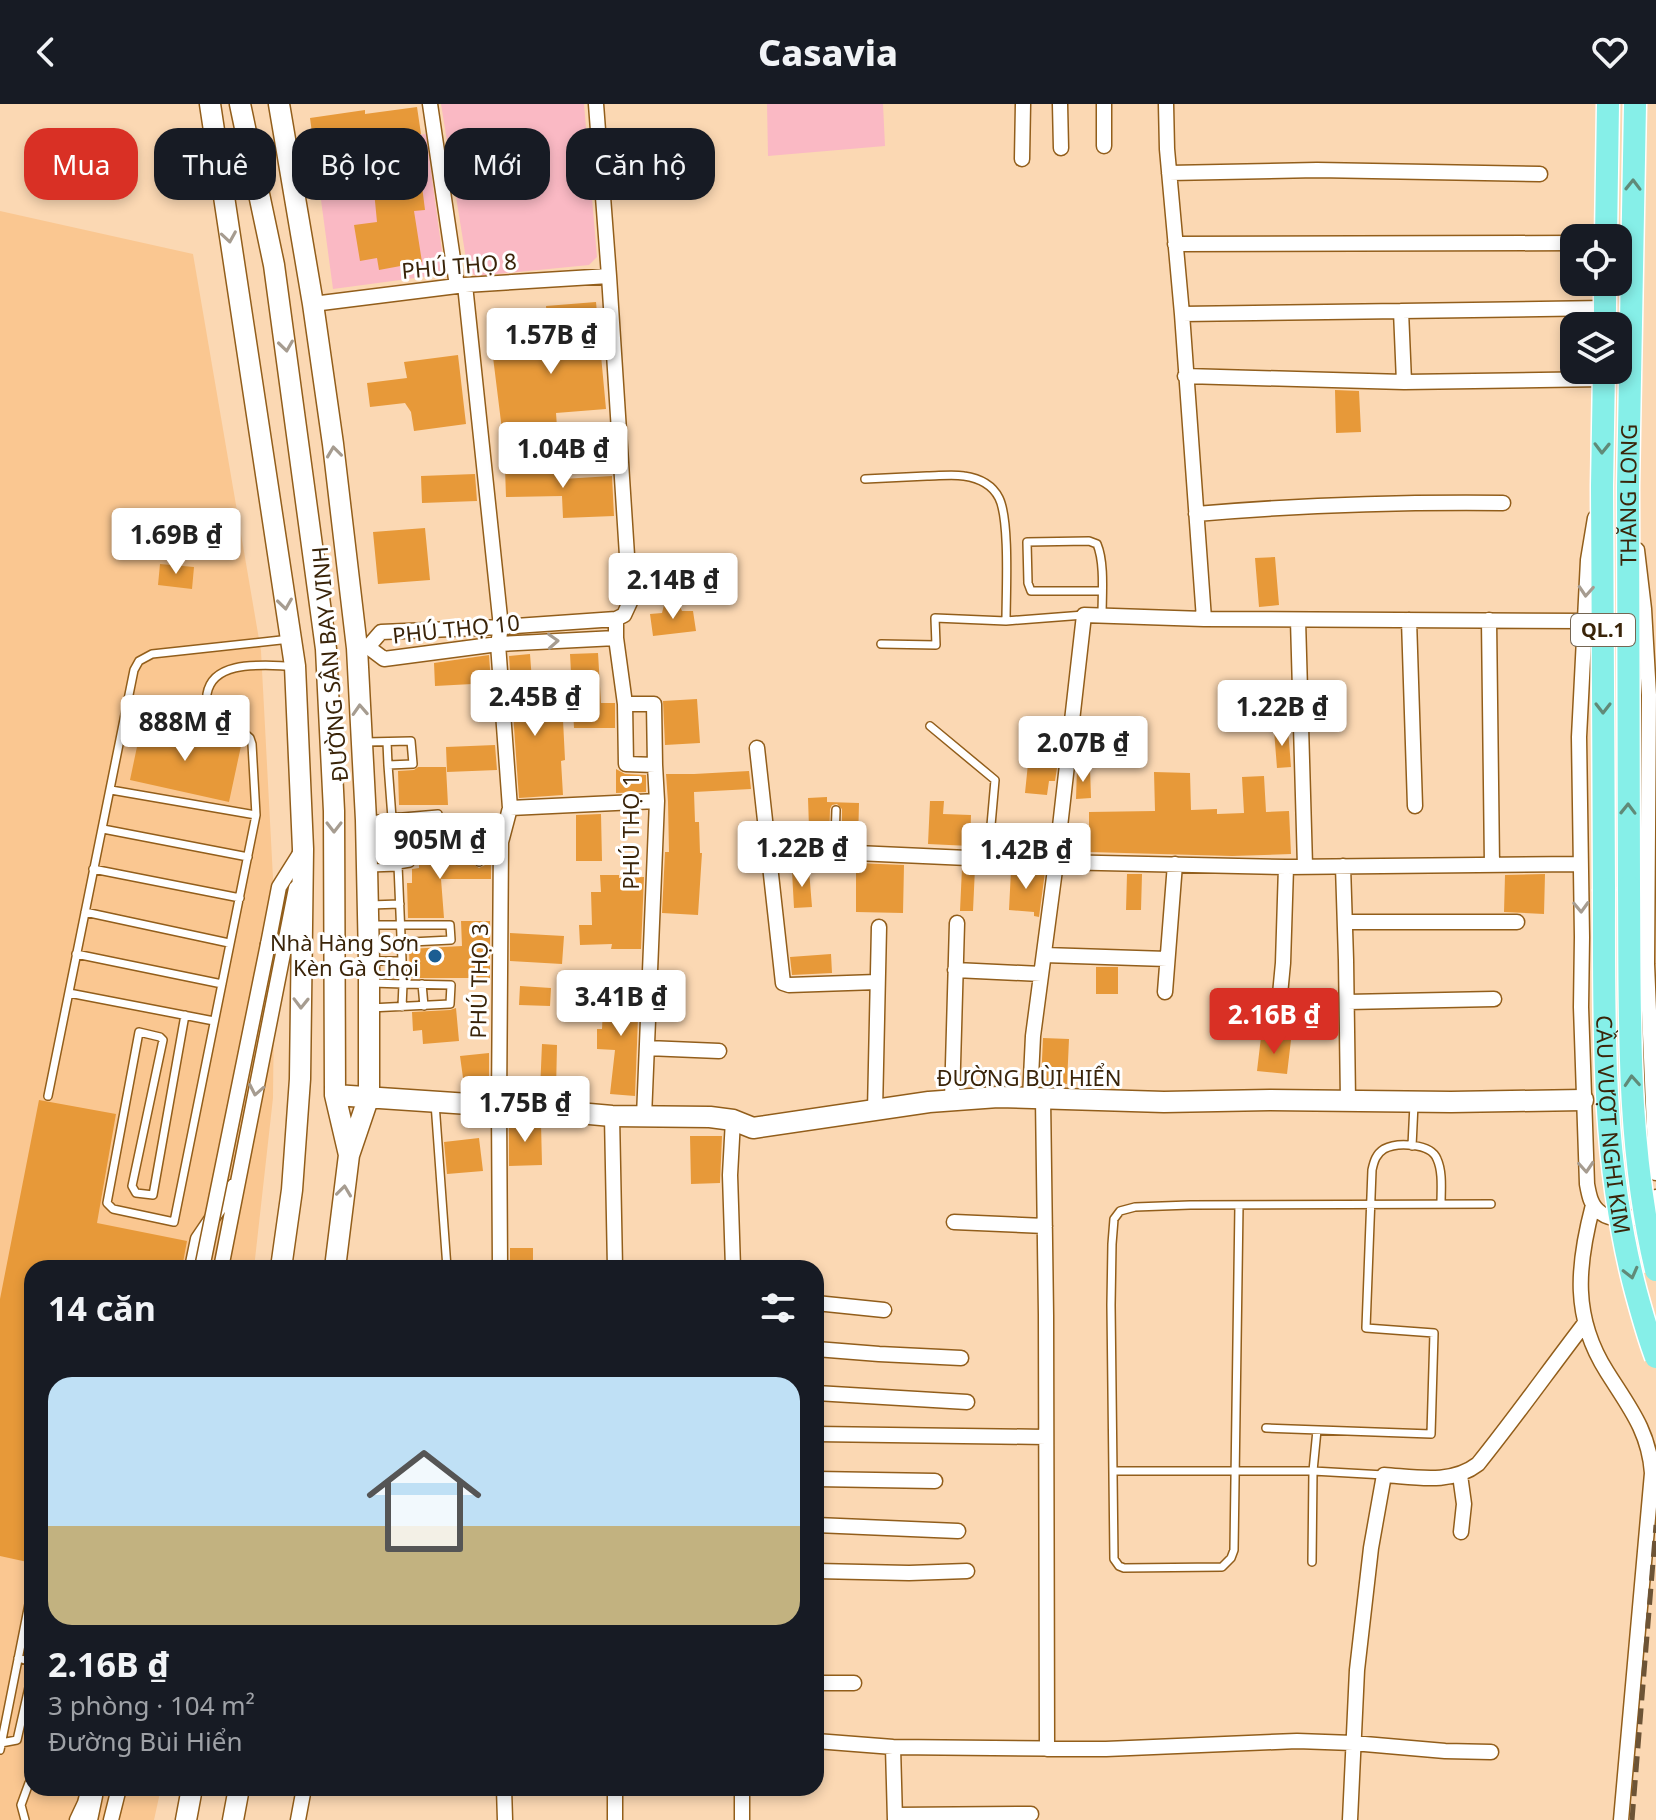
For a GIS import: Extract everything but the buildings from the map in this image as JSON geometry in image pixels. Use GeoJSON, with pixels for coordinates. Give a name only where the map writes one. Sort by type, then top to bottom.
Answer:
{"type":"FeatureCollection","features":[{"type":"Feature","properties":{"kind":"main road","name":"ĐƯỜNG SÂN BAY VINH"},"geometry":{"type":"LineString","coordinates":[[210,104],[295,666],[303,849],[300,1079],[292,1190],[282,1260]]}},
{"type":"Feature","properties":{"kind":"main road"},"geometry":{"type":"LineString","coordinates":[[240,104],[274,265],[326,649],[334,811],[335,1095],[349,1155]]}},
{"type":"Feature","properties":{"kind":"main road","name":"ĐƯỜNG SÂN BAY VINH"},"geometry":{"type":"LineString","coordinates":[[279,104],[313,304],[362,647],[369,1096],[349,1155],[336,1260]]}},
{"type":"Feature","properties":{"kind":"main road"},"geometry":{"type":"LineString","coordinates":[[1606,224],[1608,104]]}},
{"type":"Feature","properties":{"kind":"main road","name":"THĂNG LONG"},"geometry":{"type":"LineString","coordinates":[[1629,887],[1628,487],[1635,104]]}},
{"type":"Feature","properties":{"kind":"main road"},"geometry":{"type":"LineString","coordinates":[[280,307],[313,304]]}},
{"type":"Feature","properties":{"kind":"main road","name":"THĂNG LONG"},"geometry":{"type":"LineString","coordinates":[[1604,384],[1604,889]]}},
{"type":"Feature","properties":{"kind":"main road"},"geometry":{"type":"LineString","coordinates":[[326,649],[362,647]]}},
{"type":"Feature","properties":{"kind":"main road","name":"CẦU VƯỢT NGHI KIM"},"geometry":{"type":"LineString","coordinates":[[1629,887],[1630,1033],[1635,1126],[1656,1270]]}},
{"type":"Feature","properties":{"kind":"main road","name":"CẦU VƯỢT NGHI KIM"},"geometry":{"type":"LineString","coordinates":[[1604,889],[1608,1116],[1616,1199],[1630,1268],[1656,1357]]}},
{"type":"Feature","properties":{"kind":"main road","name":"ĐƯỜNG BÙI HIỂN"},"geometry":{"type":"LineString","coordinates":[[335,1095],[612,1116],[710,1117],[733,1120],[753,1128],[952,1100],[1583,1100]]}},
{"type":"Feature","properties":{"kind":"main road"},"geometry":{"type":"LineString","coordinates":[[186,1820],[190,1796]]}},
{"type":"Feature","properties":{"kind":"main road"},"geometry":{"type":"LineString","coordinates":[[233,1820],[238,1796]]}},
{"type":"Feature","properties":{"kind":"street","name":"PHÚ THỌ 3"},"geometry":{"type":"LineString","coordinates":[[430,104],[461,286],[501,627],[498,644],[510,808],[501,842],[500,1260]]}},
{"type":"Feature","properties":{"kind":"street","name":"PHÚ THỌ 1"},"geometry":{"type":"LineString","coordinates":[[596,104],[630,602],[624,615],[616,619],[625,704],[626,764],[655,765],[657,801],[644,1117]]}},
{"type":"Feature","properties":{"kind":"street"},"geometry":{"type":"LineString","coordinates":[[1022,159],[1023,104]]}},
{"type":"Feature","properties":{"kind":"street"},"geometry":{"type":"LineString","coordinates":[[1060,104],[1061,148]]}},
{"type":"Feature","properties":{"kind":"street"},"geometry":{"type":"LineString","coordinates":[[1104,104],[1104,146]]}},
{"type":"Feature","properties":{"kind":"street"},"geometry":{"type":"LineString","coordinates":[[1166,104],[1204,619]]}},
{"type":"Feature","properties":{"kind":"street"},"geometry":{"type":"LineString","coordinates":[[1169,173],[1317,170],[1540,174]]}},
{"type":"Feature","properties":{"kind":"street"},"geometry":{"type":"LineString","coordinates":[[1175,244],[1560,243]]}},
{"type":"Feature","properties":{"kind":"street","name":"PHÚ THỌ 8"},"geometry":{"type":"LineString","coordinates":[[313,304],[461,286],[609,276]]}},
{"type":"Feature","properties":{"kind":"street"},"geometry":{"type":"LineString","coordinates":[[1182,314],[1401,311],[1560,316]]}},
{"type":"Feature","properties":{"kind":"street"},"geometry":{"type":"LineString","coordinates":[[1401,311],[1404,382]]}},
{"type":"Feature","properties":{"kind":"street"},"geometry":{"type":"LineString","coordinates":[[1185,376],[1404,382],[1560,377]]}},
{"type":"Feature","properties":{"kind":"street"},"geometry":{"type":"LineString","coordinates":[[1602,486],[1588,560],[1579,737],[1583,1100],[1587,1184],[1593,1205],[1602,1215],[1613,1219],[1639,1215],[1650,1209],[1656,1197]]}},
{"type":"Feature","properties":{"kind":"street"},"geometry":{"type":"LineString","coordinates":[[1628,487],[1644,609],[1649,695],[1647,964],[1656,1173]]}},
{"type":"Feature","properties":{"kind":"street"},"geometry":{"type":"LineString","coordinates":[[1196,514],[1428,502],[1503,503]]}},
{"type":"Feature","properties":{"kind":"street"},"geometry":{"type":"LineString","coordinates":[[1047,1749],[1045,1226],[1033,1036],[1084,615],[1204,619],[1584,621]]}},
{"type":"Feature","properties":{"kind":"street","name":"PHÚ THỌ 10"},"geometry":{"type":"LineString","coordinates":[[616,619],[381,632],[362,647],[384,659],[498,644],[616,638]]}},
{"type":"Feature","properties":{"kind":"street"},"geometry":{"type":"LineString","coordinates":[[1298,620],[1305,866]]}},
{"type":"Feature","properties":{"kind":"street"},"geometry":{"type":"LineString","coordinates":[[1409,620],[1415,806]]}},
{"type":"Feature","properties":{"kind":"street"},"geometry":{"type":"LineString","coordinates":[[1489,620],[1492,865]]}},
{"type":"Feature","properties":{"kind":"street"},"geometry":{"type":"LineString","coordinates":[[625,704],[654,704],[655,765]]}},
{"type":"Feature","properties":{"kind":"street"},"geometry":{"type":"LineString","coordinates":[[757,748],[783,983],[877,982]]}},
{"type":"Feature","properties":{"kind":"street"},"geometry":{"type":"LineString","coordinates":[[510,808],[657,801]]}},
{"type":"Feature","properties":{"kind":"street"},"geometry":{"type":"LineString","coordinates":[[367,845],[501,842]]}},
{"type":"Feature","properties":{"kind":"street"},"geometry":{"type":"LineString","coordinates":[[204,1260],[279,887],[303,849]]}},
{"type":"Feature","properties":{"kind":"street"},"geometry":{"type":"LineString","coordinates":[[223,1260],[303,849]]}},
{"type":"Feature","properties":{"kind":"street"},"geometry":{"type":"LineString","coordinates":[[768,857],[850,853],[1286,867],[1580,864]]}},
{"type":"Feature","properties":{"kind":"street"},"geometry":{"type":"LineString","coordinates":[[1165,992],[1175,864]]}},
{"type":"Feature","properties":{"kind":"street"},"geometry":{"type":"LineString","coordinates":[[1343,866],[1348,1101]]}},
{"type":"Feature","properties":{"kind":"street"},"geometry":{"type":"LineString","coordinates":[[1277,1026],[1283,963],[1286,867]]}},
{"type":"Feature","properties":{"kind":"street"},"geometry":{"type":"LineString","coordinates":[[1345,922],[1517,922]]}},
{"type":"Feature","properties":{"kind":"street"},"geometry":{"type":"LineString","coordinates":[[952,1100],[957,923]]}},
{"type":"Feature","properties":{"kind":"street"},"geometry":{"type":"LineString","coordinates":[[875,1111],[879,927]]}},
{"type":"Feature","properties":{"kind":"street"},"geometry":{"type":"LineString","coordinates":[[1044,955],[1167,959]]}},
{"type":"Feature","properties":{"kind":"street"},"geometry":{"type":"LineString","coordinates":[[955,970],[1041,974]]}},
{"type":"Feature","properties":{"kind":"street"},"geometry":{"type":"LineString","coordinates":[[1347,1002],[1494,999]]}},
{"type":"Feature","properties":{"kind":"street"},"geometry":{"type":"LineString","coordinates":[[647,1048],[719,1051]]}},
{"type":"Feature","properties":{"kind":"street"},"geometry":{"type":"LineString","coordinates":[[612,1116],[615,1260]]}},
{"type":"Feature","properties":{"kind":"street"},"geometry":{"type":"LineString","coordinates":[[733,1120],[730,1175],[733,1260]]}},
{"type":"Feature","properties":{"kind":"street"},"geometry":{"type":"LineString","coordinates":[[194,1260],[198,1239],[239,1179]]}},
{"type":"Feature","properties":{"kind":"street"},"geometry":{"type":"LineString","coordinates":[[1593,1205],[1580,1273],[1585,1323],[1598,1358],[1639,1422],[1651,1462],[1621,1820]]}},
{"type":"Feature","properties":{"kind":"street"},"geometry":{"type":"LineString","coordinates":[[954,1222],[1045,1226]]}},
{"type":"Feature","properties":{"kind":"street"},"geometry":{"type":"LineString","coordinates":[[824,1304],[884,1310]]}},
{"type":"Feature","properties":{"kind":"street"},"geometry":{"type":"LineString","coordinates":[[1350,1820],[1357,1670],[1371,1548],[1384,1475],[1440,1478],[1460,1475],[1478,1464],[1585,1323]]}},
{"type":"Feature","properties":{"kind":"street"},"geometry":{"type":"LineString","coordinates":[[824,1350],[961,1358]]}},
{"type":"Feature","properties":{"kind":"street"},"geometry":{"type":"LineString","coordinates":[[824,1393],[967,1402]]}},
{"type":"Feature","properties":{"kind":"street"},"geometry":{"type":"LineString","coordinates":[[824,1434],[1046,1437]]}},
{"type":"Feature","properties":{"kind":"street"},"geometry":{"type":"LineString","coordinates":[[1460,1475],[1464,1504],[1461,1532]]}},
{"type":"Feature","properties":{"kind":"street"},"geometry":{"type":"LineString","coordinates":[[824,1479],[935,1481]]}},
{"type":"Feature","properties":{"kind":"street"},"geometry":{"type":"LineString","coordinates":[[824,1525],[958,1531]]}},
{"type":"Feature","properties":{"kind":"street"},"geometry":{"type":"LineString","coordinates":[[824,1571],[967,1571]]}},
{"type":"Feature","properties":{"kind":"street"},"geometry":{"type":"LineString","coordinates":[[824,1683],[854,1683]]}},
{"type":"Feature","properties":{"kind":"street"},"geometry":{"type":"LineString","coordinates":[[824,1742],[893,1747],[1106,1749],[1297,1741],[1491,1752]]}},
{"type":"Feature","properties":{"kind":"street"},"geometry":{"type":"LineString","coordinates":[[893,1747],[895,1818],[1031,1814]]}},
{"type":"Feature","properties":{"kind":"street"},"geometry":{"type":"LineString","coordinates":[[77,1820],[91,1796]]}},
{"type":"Feature","properties":{"kind":"street"},"geometry":{"type":"LineString","coordinates":[[90,1820],[93,1796]]}},
{"type":"Feature","properties":{"kind":"street"},"geometry":{"type":"LineString","coordinates":[[111,1820],[117,1796]]}},
{"type":"Feature","properties":{"kind":"street"},"geometry":{"type":"LineString","coordinates":[[298,1820],[302,1796]]}},
{"type":"Feature","properties":{"kind":"street"},"geometry":{"type":"LineString","coordinates":[[504,1796],[505,1820]]}},
{"type":"Feature","properties":{"kind":"street"},"geometry":{"type":"LineString","coordinates":[[615,1796],[615,1820]]}},
{"type":"Feature","properties":{"kind":"street"},"geometry":{"type":"LineString","coordinates":[[742,1796],[742,1820]]}},
{"type":"Feature","properties":{"kind":"lane"},"geometry":{"type":"LineString","coordinates":[[865,479],[955,475],[978,479],[994,491],[1003,513],[1006,621]]}},
{"type":"Feature","properties":{"kind":"lane"},"geometry":{"type":"LineString","coordinates":[[1102,591],[1031,591],[1027,542],[1089,541],[1097,544],[1101,556],[1102,591],[1102,616]]}},
{"type":"Feature","properties":{"kind":"lane"},"geometry":{"type":"LineString","coordinates":[[881,644],[936,645],[935,618],[1006,621],[1084,615]]}},
{"type":"Feature","properties":{"kind":"lane"},"geometry":{"type":"LineString","coordinates":[[48,1096],[134,670],[139,661],[152,654],[290,639]]}},
{"type":"Feature","properties":{"kind":"lane"},"geometry":{"type":"LineString","coordinates":[[209,727],[207,694],[216,678],[225,671],[241,666],[295,666]]}},
{"type":"Feature","properties":{"kind":"lane"},"geometry":{"type":"LineString","coordinates":[[125,714],[241,730],[250,738],[253,752],[256,815],[174,1222],[113,1209],[107,1203],[139,1032],[163,1040],[132,1186],[136,1193],[153,1195],[185,1015]]}},
{"type":"Feature","properties":{"kind":"lane"},"geometry":{"type":"LineString","coordinates":[[930,726],[995,780],[988,859]]}},
{"type":"Feature","properties":{"kind":"lane"},"geometry":{"type":"LineString","coordinates":[[362,742],[411,741],[413,764],[388,765]]}},
{"type":"Feature","properties":{"kind":"lane"},"geometry":{"type":"LineString","coordinates":[[387,742],[396,818],[409,844]]}},
{"type":"Feature","properties":{"kind":"lane"},"geometry":{"type":"LineString","coordinates":[[111,790],[256,815]]}},
{"type":"Feature","properties":{"kind":"lane"},"geometry":{"type":"LineString","coordinates":[[836,810],[835,840],[851,842],[850,853]]}},
{"type":"Feature","properties":{"kind":"lane"},"geometry":{"type":"LineString","coordinates":[[366,820],[438,814],[437,844]]}},
{"type":"Feature","properties":{"kind":"lane"},"geometry":{"type":"LineString","coordinates":[[367,868],[398,867],[410,863],[409,844],[419,816]]}},
{"type":"Feature","properties":{"kind":"lane"},"geometry":{"type":"LineString","coordinates":[[103,829],[248,857]]}},
{"type":"Feature","properties":{"kind":"lane"},"geometry":{"type":"LineString","coordinates":[[818,835],[818,853]]}},
{"type":"Feature","properties":{"kind":"lane"},"geometry":{"type":"LineString","coordinates":[[479,862],[480,841]]}},
{"type":"Feature","properties":{"kind":"lane"},"geometry":{"type":"LineString","coordinates":[[398,867],[402,1007]]}},
{"type":"Feature","properties":{"kind":"lane"},"geometry":{"type":"LineString","coordinates":[[93,869],[240,898]]}},
{"type":"Feature","properties":{"kind":"lane"},"geometry":{"type":"LineString","coordinates":[[368,934],[400,904]]}},
{"type":"Feature","properties":{"kind":"lane"},"geometry":{"type":"LineString","coordinates":[[85,912],[229,943]]}},
{"type":"Feature","properties":{"kind":"lane"},"geometry":{"type":"LineString","coordinates":[[420,925],[422,941]]}},
{"type":"Feature","properties":{"kind":"lane"},"geometry":{"type":"LineString","coordinates":[[450,925],[451,940],[402,943],[368,934],[401,926],[450,925]]}},
{"type":"Feature","properties":{"kind":"lane"},"geometry":{"type":"LineString","coordinates":[[368,934],[402,961]]}},
{"type":"Feature","properties":{"kind":"lane"},"geometry":{"type":"LineString","coordinates":[[76,954],[222,984]]}},
{"type":"Feature","properties":{"kind":"lane"},"geometry":{"type":"LineString","coordinates":[[369,983],[451,985],[450,1004],[369,1008]]}},
{"type":"Feature","properties":{"kind":"lane"},"geometry":{"type":"LineString","coordinates":[[422,984],[424,1006]]}},
{"type":"Feature","properties":{"kind":"lane"},"geometry":{"type":"LineString","coordinates":[[69,993],[214,1021]]}},
{"type":"Feature","properties":{"kind":"lane"},"geometry":{"type":"LineString","coordinates":[[1412,1146],[1414,1101]]}},
{"type":"Feature","properties":{"kind":"lane"},"geometry":{"type":"LineString","coordinates":[[435,1103],[446,1260]]}},
{"type":"Feature","properties":{"kind":"lane"},"geometry":{"type":"LineString","coordinates":[[1266,1428],[1431,1434],[1434,1333],[1366,1328],[1370,1204],[1375,1158],[1387,1148],[1412,1146],[1428,1149],[1436,1155],[1441,1204]]}},
{"type":"Feature","properties":{"kind":"lane"},"geometry":{"type":"LineString","coordinates":[[1239,1205],[1234,1550],[1222,1567],[1124,1568],[1114,1559],[1111,1305],[1114,1219],[1120,1211],[1135,1207],[1239,1205],[1491,1204]]}},
{"type":"Feature","properties":{"kind":"lane"},"geometry":{"type":"LineString","coordinates":[[1312,1562],[1313,1471],[1317,1430]]}},
{"type":"Feature","properties":{"kind":"lane"},"geometry":{"type":"LineString","coordinates":[[1113,1471],[1313,1471],[1384,1475]]}},
{"type":"Feature","properties":{"kind":"lane"},"geometry":{"type":"LineString","coordinates":[[1,1746],[24,1634]]}},
{"type":"Feature","properties":{"kind":"lane"},"geometry":{"type":"LineString","coordinates":[[18,1658],[24,1660]]}},
{"type":"Feature","properties":{"kind":"lane"},"geometry":{"type":"LineString","coordinates":[[1,1746],[17,1740],[24,1709]]}},
{"type":"Feature","properties":{"kind":"lane"},"geometry":{"type":"LineString","coordinates":[[24,1796],[21,1805],[25,1820]]}},
{"type":"Feature","properties":{"kind":"shaded area"},"geometry":{"type":"Polygon","coordinates":[[[441,104],[584,104],[586,128],[566,128],[566,200],[592,200],[597,257],[589,265],[476,276],[468,271],[457,200],[550,200],[550,128],[445,128],[441,104]]]}},
{"type":"Feature","properties":{"kind":"shaded area"},"geometry":{"type":"Polygon","coordinates":[[[767,104],[883,104],[885,146],[768,156],[767,104]]]}},
{"type":"Feature","properties":{"kind":"shaded area"},"geometry":{"type":"Polygon","coordinates":[[[428,149],[445,274],[333,289],[321,200],[428,200],[428,149]]]}},
{"type":"Feature","properties":{"kind":"shaded area"},"geometry":{"type":"Polygon","coordinates":[[[0,211],[193,254],[261,651],[275,916],[273,1098],[255,1260],[24,1260],[24,1796],[159,1796],[154,1820],[0,1820],[0,211]]]}},
{"type":"Feature","properties":{"kind":"railway"},"geometry":{"type":"LineString","coordinates":[[1632,1820],[1656,1525]]}},
{"type":"Feature","properties":{"kind":"place","name":"Nhà Hàng Sơn Kèn Gà Chọi"},"geometry":{"type":"Point","coordinates":[435,956]}}]}
